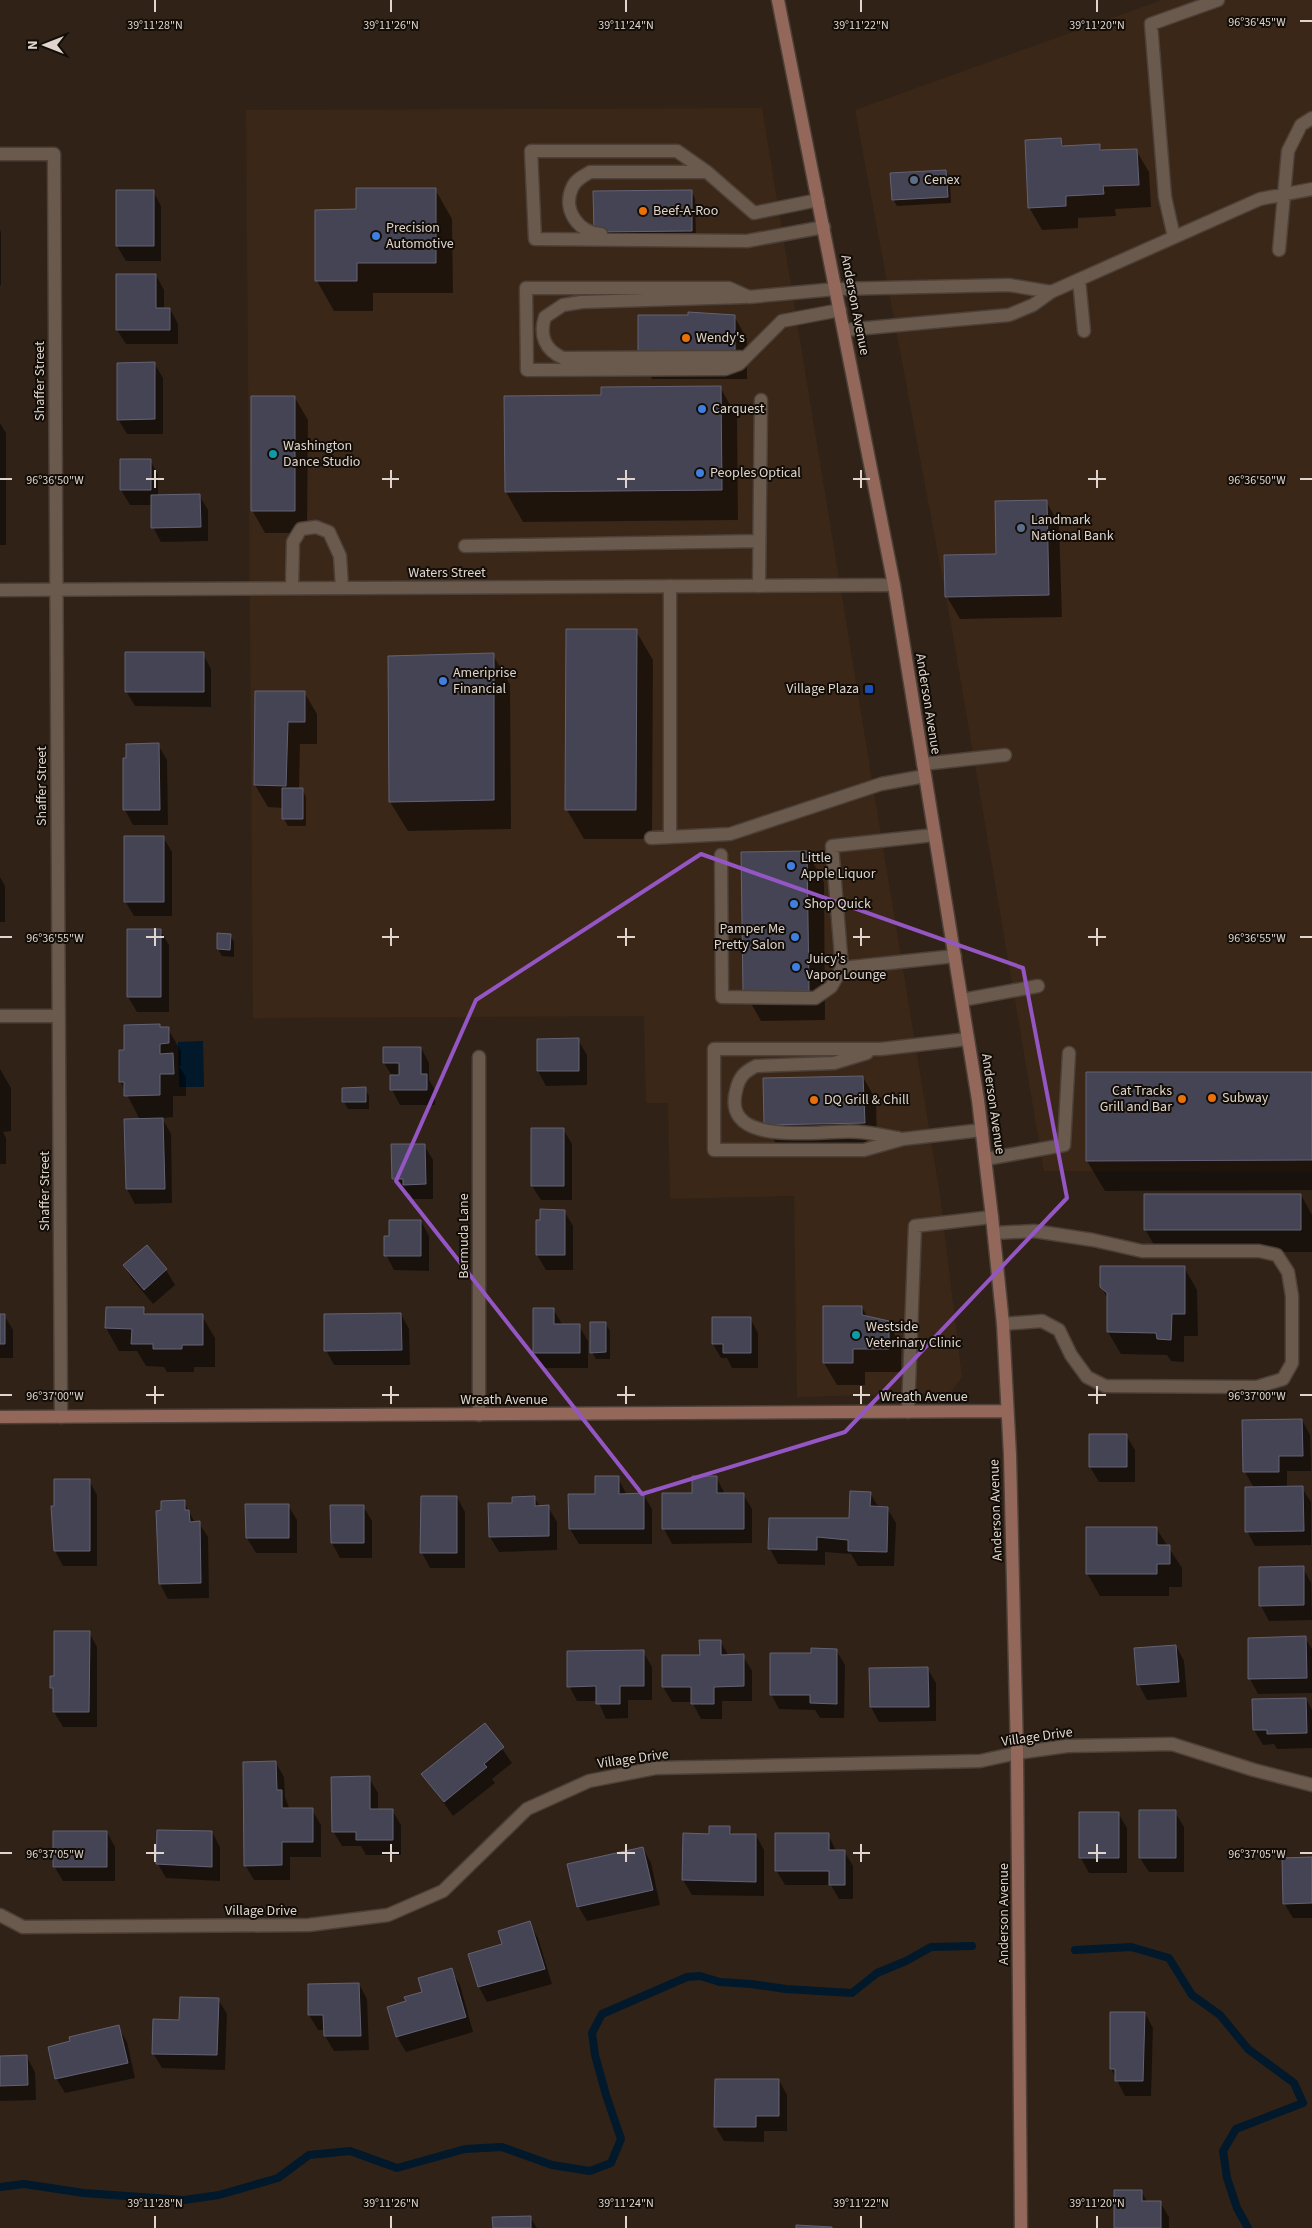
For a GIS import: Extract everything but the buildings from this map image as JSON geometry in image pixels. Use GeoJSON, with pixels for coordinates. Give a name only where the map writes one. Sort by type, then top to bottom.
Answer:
{"type":"FeatureCollection","features":[{"type":"Feature","properties":{"kind":"main road","name":"Anderson Avenue"},"geometry":{"type":"LineString","coordinates":[[778,0],[845,330],[894,585],[955,956],[986,1159],[1003,1324],[1007,1411],[1018,1753],[1021,2228]]}},
{"type":"Feature","properties":{"kind":"main road","name":"Wreath Avenue"},"geometry":{"type":"LineString","coordinates":[[0,1417],[1007,1411]]}},
{"type":"Feature","properties":{"kind":"street"},"geometry":{"type":"LineString","coordinates":[[1174,237],[1164,197],[1151,24],[1218,0]]}},
{"type":"Feature","properties":{"kind":"street"},"geometry":{"type":"LineString","coordinates":[[1279,250],[1286,194],[1288,150],[1300,126],[1312,118]]}},
{"type":"Feature","properties":{"kind":"street"},"geometry":{"type":"LineString","coordinates":[[818,200],[754,213],[707,172],[677,151],[532,151],[535,239],[747,241],[824,227]]}},
{"type":"Feature","properties":{"kind":"street","name":"Shaffer Street"},"geometry":{"type":"LineString","coordinates":[[0,154],[54,154],[61,1417]]}},
{"type":"Feature","properties":{"kind":"street"},"geometry":{"type":"LineString","coordinates":[[707,172],[590,172],[578,179],[571,189],[570,204],[573,219],[582,229],[592,234],[705,237],[725,241]]}},
{"type":"Feature","properties":{"kind":"street"},"geometry":{"type":"LineString","coordinates":[[845,330],[1009,315],[1033,305],[1051,292],[1260,199],[1312,189]]}},
{"type":"Feature","properties":{"kind":"street"},"geometry":{"type":"LineString","coordinates":[[1079,280],[1084,331]]}},
{"type":"Feature","properties":{"kind":"street"},"geometry":{"type":"LineString","coordinates":[[746,357],[563,358],[553,354],[546,344],[543,324],[551,311],[563,305],[582,302],[749,297],[836,289],[1009,285],[1051,292]]}},
{"type":"Feature","properties":{"kind":"street"},"geometry":{"type":"LineString","coordinates":[[749,297],[729,288],[526,288],[527,370],[725,370],[739,364],[782,321],[840,310]]}},
{"type":"Feature","properties":{"kind":"street"},"geometry":{"type":"LineString","coordinates":[[759,586],[761,400]]}},
{"type":"Feature","properties":{"kind":"street"},"geometry":{"type":"LineString","coordinates":[[292,588],[293,542],[300,529],[316,527],[328,532],[340,556],[342,588]]}},
{"type":"Feature","properties":{"kind":"street"},"geometry":{"type":"LineString","coordinates":[[465,546],[760,541]]}},
{"type":"Feature","properties":{"kind":"street","name":"Waters Street"},"geometry":{"type":"LineString","coordinates":[[0,590],[894,585]]}},
{"type":"Feature","properties":{"kind":"street"},"geometry":{"type":"LineString","coordinates":[[670,586],[670,836]]}},
{"type":"Feature","properties":{"kind":"street"},"geometry":{"type":"LineString","coordinates":[[651,838],[730,834],[924,770],[1005,755]]}},
{"type":"Feature","properties":{"kind":"street"},"geometry":{"type":"LineString","coordinates":[[721,855],[722,997],[814,998],[831,987],[842,968],[832,846],[934,835]]}},
{"type":"Feature","properties":{"kind":"street"},"geometry":{"type":"LineString","coordinates":[[842,968],[955,956]]}},
{"type":"Feature","properties":{"kind":"street"},"geometry":{"type":"LineString","coordinates":[[962,1000],[1038,986]]}},
{"type":"Feature","properties":{"kind":"street"},"geometry":{"type":"LineString","coordinates":[[0,1016],[59,1016]]}},
{"type":"Feature","properties":{"kind":"street"},"geometry":{"type":"LineString","coordinates":[[968,1040],[881,1049],[714,1049],[714,1150],[864,1150],[903,1139],[982,1130]]}},
{"type":"Feature","properties":{"kind":"street"},"geometry":{"type":"LineString","coordinates":[[881,1049],[834,1063],[756,1066],[745,1071],[738,1081],[735,1095],[736,1110],[744,1124],[755,1130],[773,1132],[860,1132],[903,1139]]}},
{"type":"Feature","properties":{"kind":"street"},"geometry":{"type":"LineString","coordinates":[[986,1159],[1064,1145],[1069,1053]]}},
{"type":"Feature","properties":{"kind":"street","name":"Bermuda Lane"},"geometry":{"type":"LineString","coordinates":[[479,1057],[479,1415]]}},
{"type":"Feature","properties":{"kind":"street"},"geometry":{"type":"LineString","coordinates":[[908,1412],[914,1226],[992,1216]]}},
{"type":"Feature","properties":{"kind":"street"},"geometry":{"type":"LineString","coordinates":[[994,1233],[1034,1231],[1093,1240],[1142,1251],[1259,1251],[1277,1255],[1288,1272],[1292,1296],[1292,1363],[1283,1379],[1257,1387],[1105,1386],[1087,1377],[1071,1355],[1059,1330],[1042,1321],[1003,1324]]}},
{"type":"Feature","properties":{"kind":"street","name":"Village Drive"},"geometry":{"type":"LineString","coordinates":[[0,1915],[23,1928],[309,1925],[388,1915],[443,1891],[527,1809],[589,1781],[656,1768],[980,1761],[1018,1753],[1068,1746],[1172,1744],[1254,1770],[1312,1785]]}},
{"type":"Feature","properties":{"kind":"highlighted area"},"geometry":{"type":"Polygon","coordinates":[[[701,854],[1023,968],[1067,1198],[845,1432],[642,1494],[396,1181],[476,1000],[701,854]]]}},
{"type":"Feature","properties":{"kind":"shaded area"},"geometry":{"type":"Polygon","coordinates":[[[1162,0],[1312,0],[1312,1172],[1044,1171],[951,624],[855,110],[1162,0]]]}},
{"type":"Feature","properties":{"kind":"shaded area"},"geometry":{"type":"Polygon","coordinates":[[[762,108],[940,1195],[962,1377],[950,1393],[797,1397],[794,1196],[670,1199],[668,1103],[646,1103],[644,1016],[253,1018],[246,110],[762,108]]]}},
{"type":"Feature","properties":{"kind":"water"},"geometry":{"type":"Polygon","coordinates":[[[203,1041],[204,1087],[179,1087],[178,1042],[203,1041]]]}},
{"type":"Feature","properties":{"kind":"waterway"},"geometry":{"type":"LineString","coordinates":[[0,2187],[24,2184],[84,2193],[184,2200],[219,2195],[278,2178],[309,2155],[350,2151],[397,2168],[465,2149],[502,2147],[552,2165],[590,2171],[611,2163],[621,2139],[595,2055],[592,2033],[602,2014],[687,1977],[700,1976],[720,1982],[786,1989],[852,1993],[877,1973],[906,1961],[931,1947],[972,1946]]}},
{"type":"Feature","properties":{"kind":"waterway"},"geometry":{"type":"LineString","coordinates":[[1075,1950],[1131,1947],[1169,1958],[1192,1995],[1220,2015],[1248,2049],[1294,2083],[1303,2103],[1236,2129],[1223,2151],[1227,2178],[1237,2208],[1248,2228]]}},
{"type":"Feature","properties":{"kind":"place","name":"Cenex"},"geometry":{"type":"Point","coordinates":[914,180]}},
{"type":"Feature","properties":{"kind":"place","name":"Beef-A-Roo"},"geometry":{"type":"Point","coordinates":[643,211]}},
{"type":"Feature","properties":{"kind":"place","name":"Precision Automotive"},"geometry":{"type":"Point","coordinates":[376,236]}},
{"type":"Feature","properties":{"kind":"place","name":"Wendy's"},"geometry":{"type":"Point","coordinates":[686,338]}},
{"type":"Feature","properties":{"kind":"place","name":"Carquest"},"geometry":{"type":"Point","coordinates":[702,409]}},
{"type":"Feature","properties":{"kind":"place","name":"Washington Dance Studio"},"geometry":{"type":"Point","coordinates":[273,454]}},
{"type":"Feature","properties":{"kind":"place","name":"Peoples Optical"},"geometry":{"type":"Point","coordinates":[700,473]}},
{"type":"Feature","properties":{"kind":"place","name":"Landmark National Bank"},"geometry":{"type":"Point","coordinates":[1021,528]}},
{"type":"Feature","properties":{"kind":"place","name":"Ameriprise Financial"},"geometry":{"type":"Point","coordinates":[443,681]}},
{"type":"Feature","properties":{"kind":"place","name":"Village Plaza"},"geometry":{"type":"Point","coordinates":[869,689]}},
{"type":"Feature","properties":{"kind":"place","name":"Little Apple Liquor"},"geometry":{"type":"Point","coordinates":[791,866]}},
{"type":"Feature","properties":{"kind":"place","name":"Shop Quick"},"geometry":{"type":"Point","coordinates":[794,904]}},
{"type":"Feature","properties":{"kind":"place","name":"Pamper Me Pretty Salon"},"geometry":{"type":"Point","coordinates":[795,937]}},
{"type":"Feature","properties":{"kind":"place","name":"Juicy's Vapor Lounge"},"geometry":{"type":"Point","coordinates":[796,967]}},
{"type":"Feature","properties":{"kind":"place","name":"Subway"},"geometry":{"type":"Point","coordinates":[1212,1098]}},
{"type":"Feature","properties":{"kind":"place","name":"Cat Tracks Grill and Bar"},"geometry":{"type":"Point","coordinates":[1182,1099]}},
{"type":"Feature","properties":{"kind":"place","name":"DQ Grill & Chill"},"geometry":{"type":"Point","coordinates":[814,1100]}},
{"type":"Feature","properties":{"kind":"place","name":"Westside Veterinary Clinic"},"geometry":{"type":"Point","coordinates":[856,1335]}}]}
